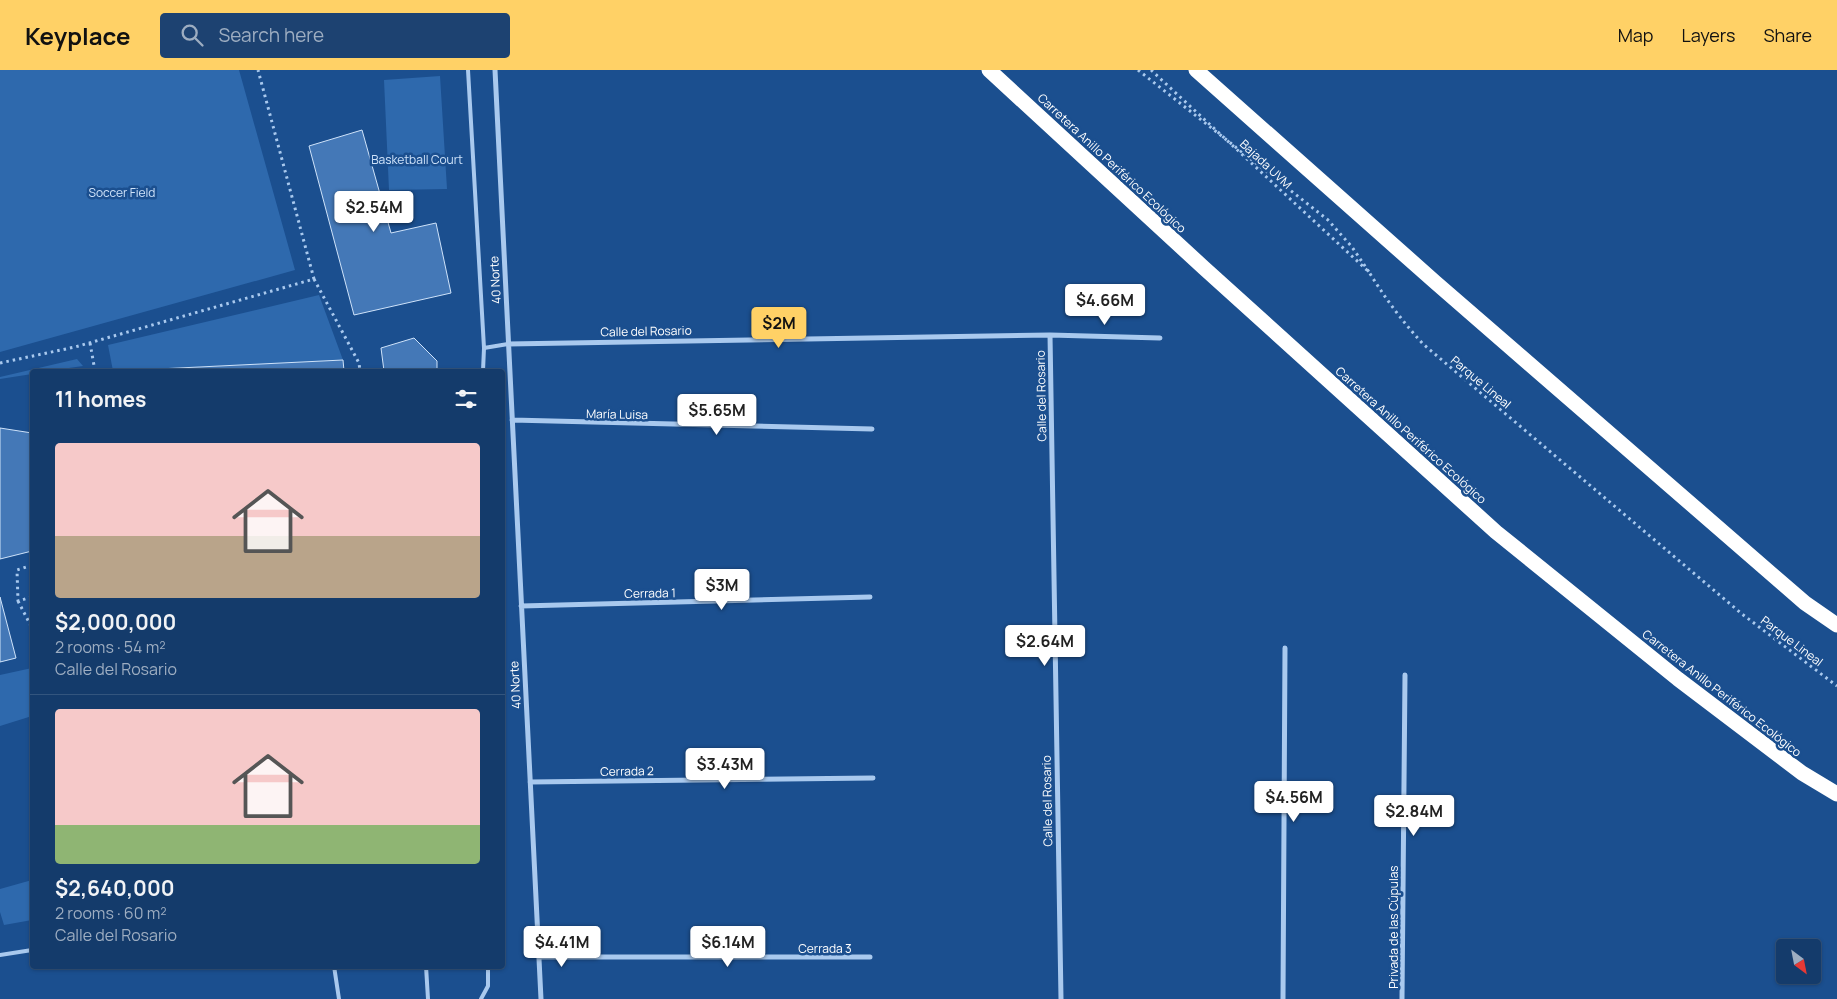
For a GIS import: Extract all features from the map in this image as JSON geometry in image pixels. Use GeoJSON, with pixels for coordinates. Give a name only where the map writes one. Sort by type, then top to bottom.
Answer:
{"type":"FeatureCollection","features":[{"type":"Feature","properties":{"kind":"highway","name":"Carretera Anillo Periférico Ecológico"},"geometry":{"type":"LineString","coordinates":[[989,70],[1496,532],[1678,679],[1802,772],[1837,794]]}},
{"type":"Feature","properties":{"kind":"highway"},"geometry":{"type":"LineString","coordinates":[[1196,70],[1435,282],[1797,596],[1837,625]]}},
{"type":"Feature","properties":{"kind":"street","name":"40 Norte"},"geometry":{"type":"LineString","coordinates":[[495,70],[541,999]]}},
{"type":"Feature","properties":{"kind":"street","name":"Calle del Rosario"},"geometry":{"type":"LineString","coordinates":[[508,344],[1050,334],[1061,999]]}},
{"type":"Feature","properties":{"kind":"street"},"geometry":{"type":"LineString","coordinates":[[1050,334],[1160,338]]}},
{"type":"Feature","properties":{"kind":"street","name":"María Luisa"},"geometry":{"type":"LineString","coordinates":[[512,420],[872,429]]}},
{"type":"Feature","properties":{"kind":"street","name":"Cerrada 1"},"geometry":{"type":"LineString","coordinates":[[521,606],[870,598]]}},
{"type":"Feature","properties":{"kind":"street"},"geometry":{"type":"LineString","coordinates":[[1283,999],[1285,648]]}},
{"type":"Feature","properties":{"kind":"street","name":"Privada de las Cúpulas"},"geometry":{"type":"LineString","coordinates":[[1402,999],[1405,675]]}},
{"type":"Feature","properties":{"kind":"street","name":"Cerrada 2"},"geometry":{"type":"LineString","coordinates":[[530,782],[873,778]]}},
{"type":"Feature","properties":{"kind":"street","name":"Cerrada 3"},"geometry":{"type":"LineString","coordinates":[[539,957],[870,957]]}},
{"type":"Feature","properties":{"kind":"lane"},"geometry":{"type":"LineString","coordinates":[[468,70],[484,348],[483,369]]}},
{"type":"Feature","properties":{"kind":"lane"},"geometry":{"type":"LineString","coordinates":[[484,348],[508,344]]}},
{"type":"Feature","properties":{"kind":"lane"},"geometry":{"type":"LineString","coordinates":[[0,955],[30,950]]}},
{"type":"Feature","properties":{"kind":"lane"},"geometry":{"type":"LineString","coordinates":[[334,969],[339,999]]}},
{"type":"Feature","properties":{"kind":"lane"},"geometry":{"type":"LineString","coordinates":[[426,969],[428,999]]}},
{"type":"Feature","properties":{"kind":"lane"},"geometry":{"type":"LineString","coordinates":[[480,999],[488,986],[488,969]]}},
{"type":"Feature","properties":{"kind":"path"},"geometry":{"type":"LineString","coordinates":[[258,70],[314,279],[359,363],[360,369]]}},
{"type":"Feature","properties":{"kind":"path","name":"Parque Lineal"},"geometry":{"type":"LineString","coordinates":[[1138,70],[1328,220],[1352,247],[1383,296],[1422,344],[1742,614],[1837,686]]}},
{"type":"Feature","properties":{"kind":"path","name":"Bajada UVM"},"geometry":{"type":"LineString","coordinates":[[1151,70],[1369,272]]}},
{"type":"Feature","properties":{"kind":"path"},"geometry":{"type":"LineString","coordinates":[[0,364],[90,342],[314,279]]}},
{"type":"Feature","properties":{"kind":"path"},"geometry":{"type":"LineString","coordinates":[[90,342],[95,369]]}},
{"type":"Feature","properties":{"kind":"path"},"geometry":{"type":"LineString","coordinates":[[30,566],[17,570],[18,601],[30,624]]}},
{"type":"Feature","properties":{"kind":"path"},"geometry":{"type":"LineString","coordinates":[[18,601],[30,598]]}},
{"type":"Feature","properties":{"kind":"green space","name":"Soccer Field"},"geometry":{"type":"Polygon","coordinates":[[[0,70],[239,70],[295,270],[0,352],[0,70]]]}},
{"type":"Feature","properties":{"kind":"green space","name":"Basketball Court"},"geometry":{"type":"Polygon","coordinates":[[[440,76],[447,189],[389,190],[384,80],[440,76]]]}},
{"type":"Feature","properties":{"kind":"green space"},"geometry":{"type":"Polygon","coordinates":[[[319,295],[343,360],[155,369],[113,369],[108,345],[319,295]]]}},
{"type":"Feature","properties":{"kind":"green space"},"geometry":{"type":"Polygon","coordinates":[[[77,359],[83,366],[62,369],[34,369],[77,359]]]}},
{"type":"Feature","properties":{"kind":"green space"},"geometry":{"type":"Polygon","coordinates":[[[30,370],[30,374],[0,379],[0,377],[30,370]]]}},
{"type":"Feature","properties":{"kind":"green space"},"geometry":{"type":"Polygon","coordinates":[[[30,668],[30,717],[0,726],[0,675],[30,668]]]}},
{"type":"Feature","properties":{"kind":"green space"},"geometry":{"type":"Polygon","coordinates":[[[30,881],[30,920],[4,925],[0,912],[0,889],[30,881]]]}},
{"type":"Feature","properties":{"kind":"building"},"geometry":{"type":"Polygon","coordinates":[[[362,130],[391,233],[436,223],[451,293],[354,315],[309,146],[362,130]]]}},
{"type":"Feature","properties":{"kind":"building"},"geometry":{"type":"Polygon","coordinates":[[[414,338],[437,361],[437,369],[384,369],[381,348],[414,338]]]}},
{"type":"Feature","properties":{"kind":"building"},"geometry":{"type":"Polygon","coordinates":[[[343,360],[344,369],[158,369],[343,360]]]}},
{"type":"Feature","properties":{"kind":"building"},"geometry":{"type":"Polygon","coordinates":[[[0,428],[30,433],[30,552],[0,559],[0,428]]]}},
{"type":"Feature","properties":{"kind":"building"},"geometry":{"type":"Polygon","coordinates":[[[0,597],[16,658],[0,662],[0,597]]]}}]}
